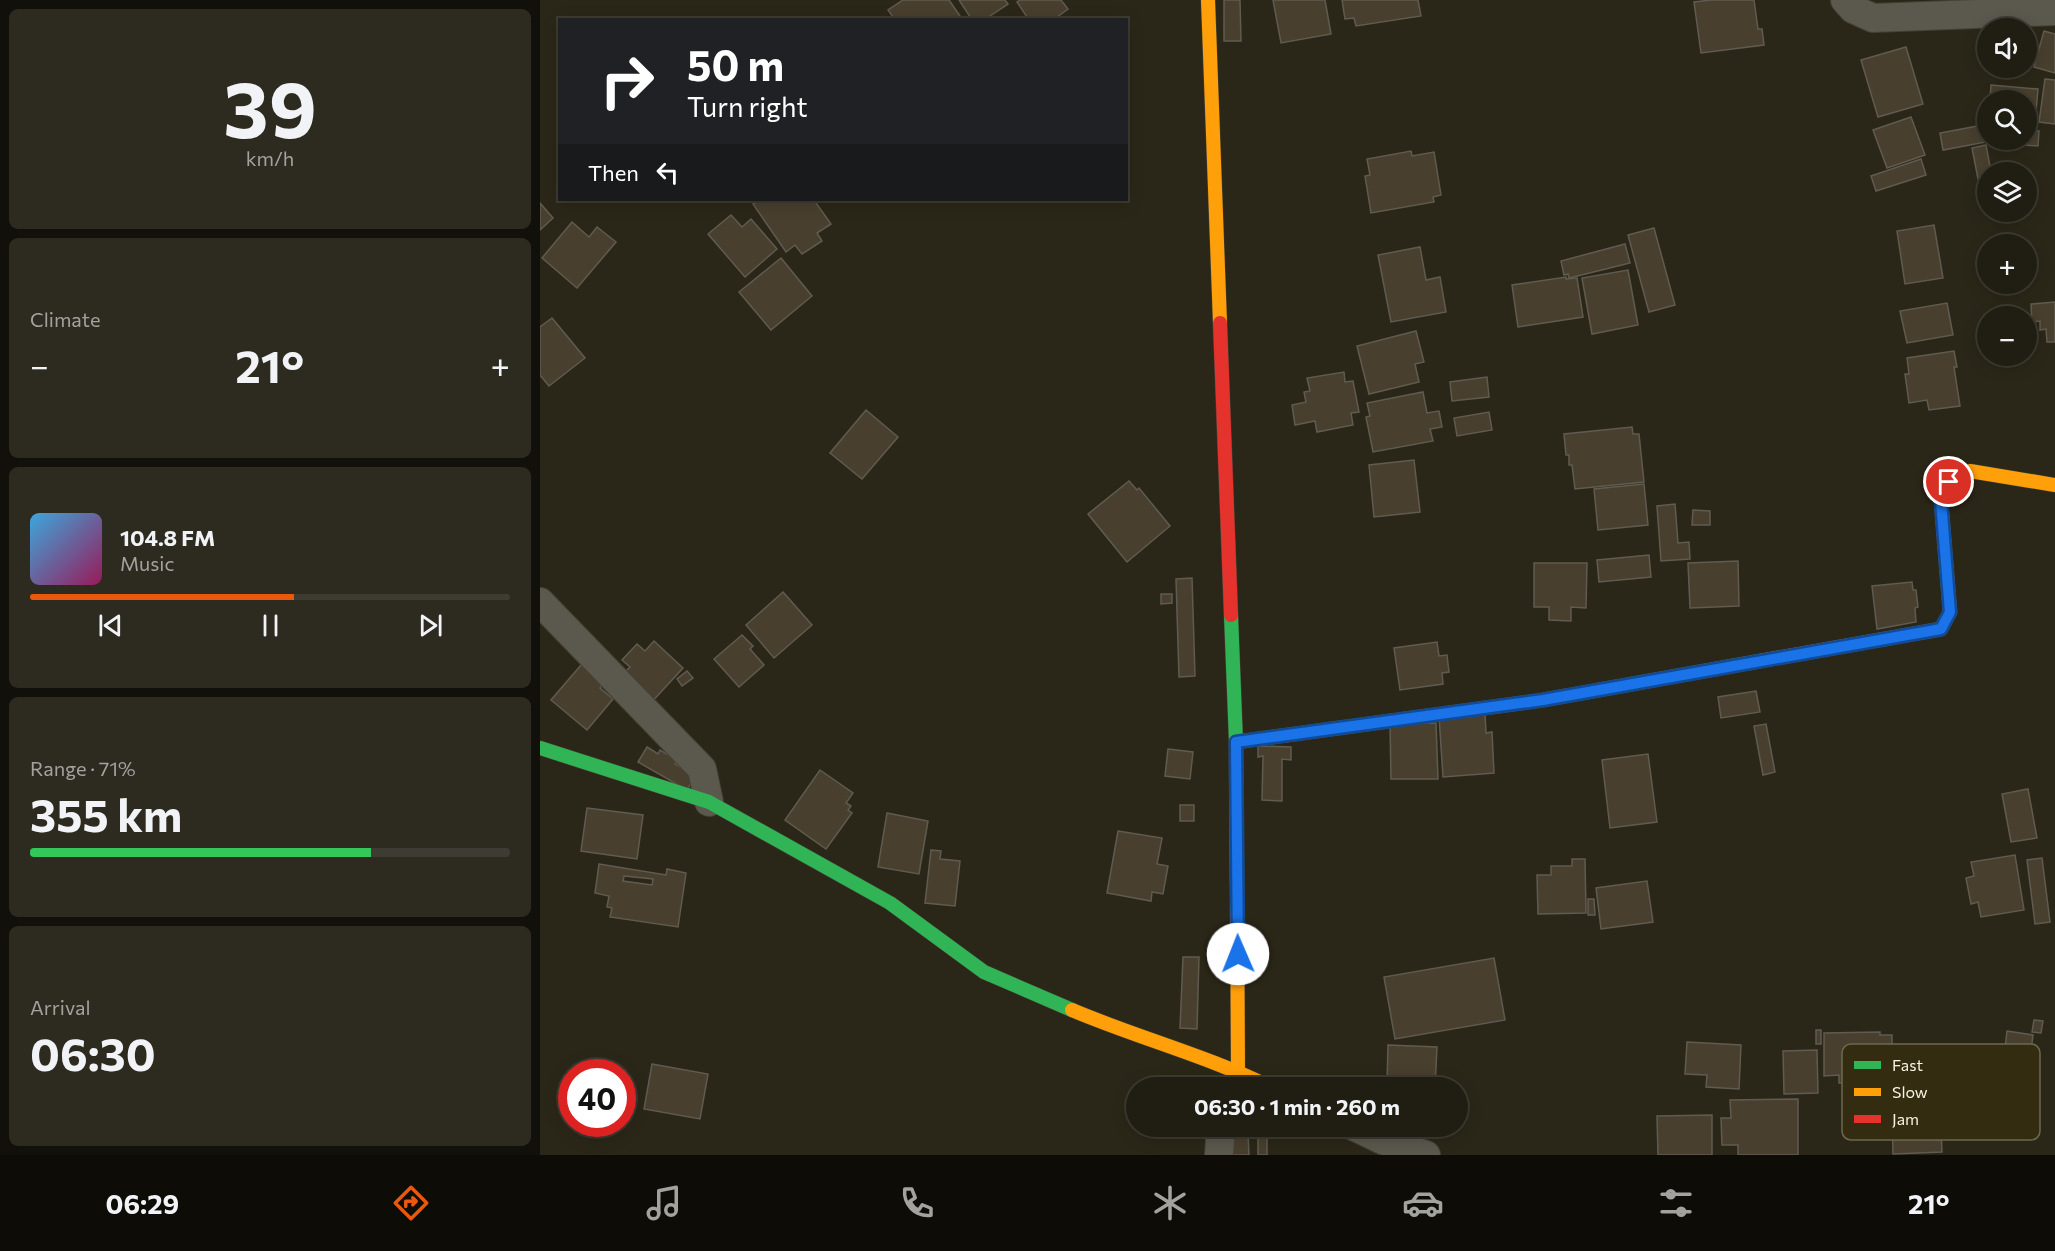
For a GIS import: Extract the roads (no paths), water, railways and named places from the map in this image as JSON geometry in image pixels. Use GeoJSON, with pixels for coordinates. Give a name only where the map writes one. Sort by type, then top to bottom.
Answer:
{"type":"FeatureCollection","features":[{"type":"Feature","properties":{"kind":"street"},"geometry":{"type":"LineString","coordinates":[[1208,0],[1236,742],[1238,1071],[1236,1077]]}},
{"type":"Feature","properties":{"kind":"street"},"geometry":{"type":"LineString","coordinates":[[1845,0],[1853,9],[1873,18],[2055,11]]}},
{"type":"Feature","properties":{"kind":"street"},"geometry":{"type":"LineString","coordinates":[[1236,742],[1543,700],[1941,629],[1950,612],[1941,501],[1949,482],[1970,471],[2055,485]]}},
{"type":"Feature","properties":{"kind":"street"},"geometry":{"type":"LineString","coordinates":[[540,602],[702,769],[709,802]]}},
{"type":"Feature","properties":{"kind":"street"},"geometry":{"type":"LineString","coordinates":[[540,748],[709,802],[890,903],[984,972],[1115,1028],[1250,1077]]}},
{"type":"Feature","properties":{"kind":"street"},"geometry":{"type":"LineString","coordinates":[[1219,1155],[1220,1137]]}},
{"type":"Feature","properties":{"kind":"street"},"geometry":{"type":"LineString","coordinates":[[1376,1137],[1426,1155]]}}]}
